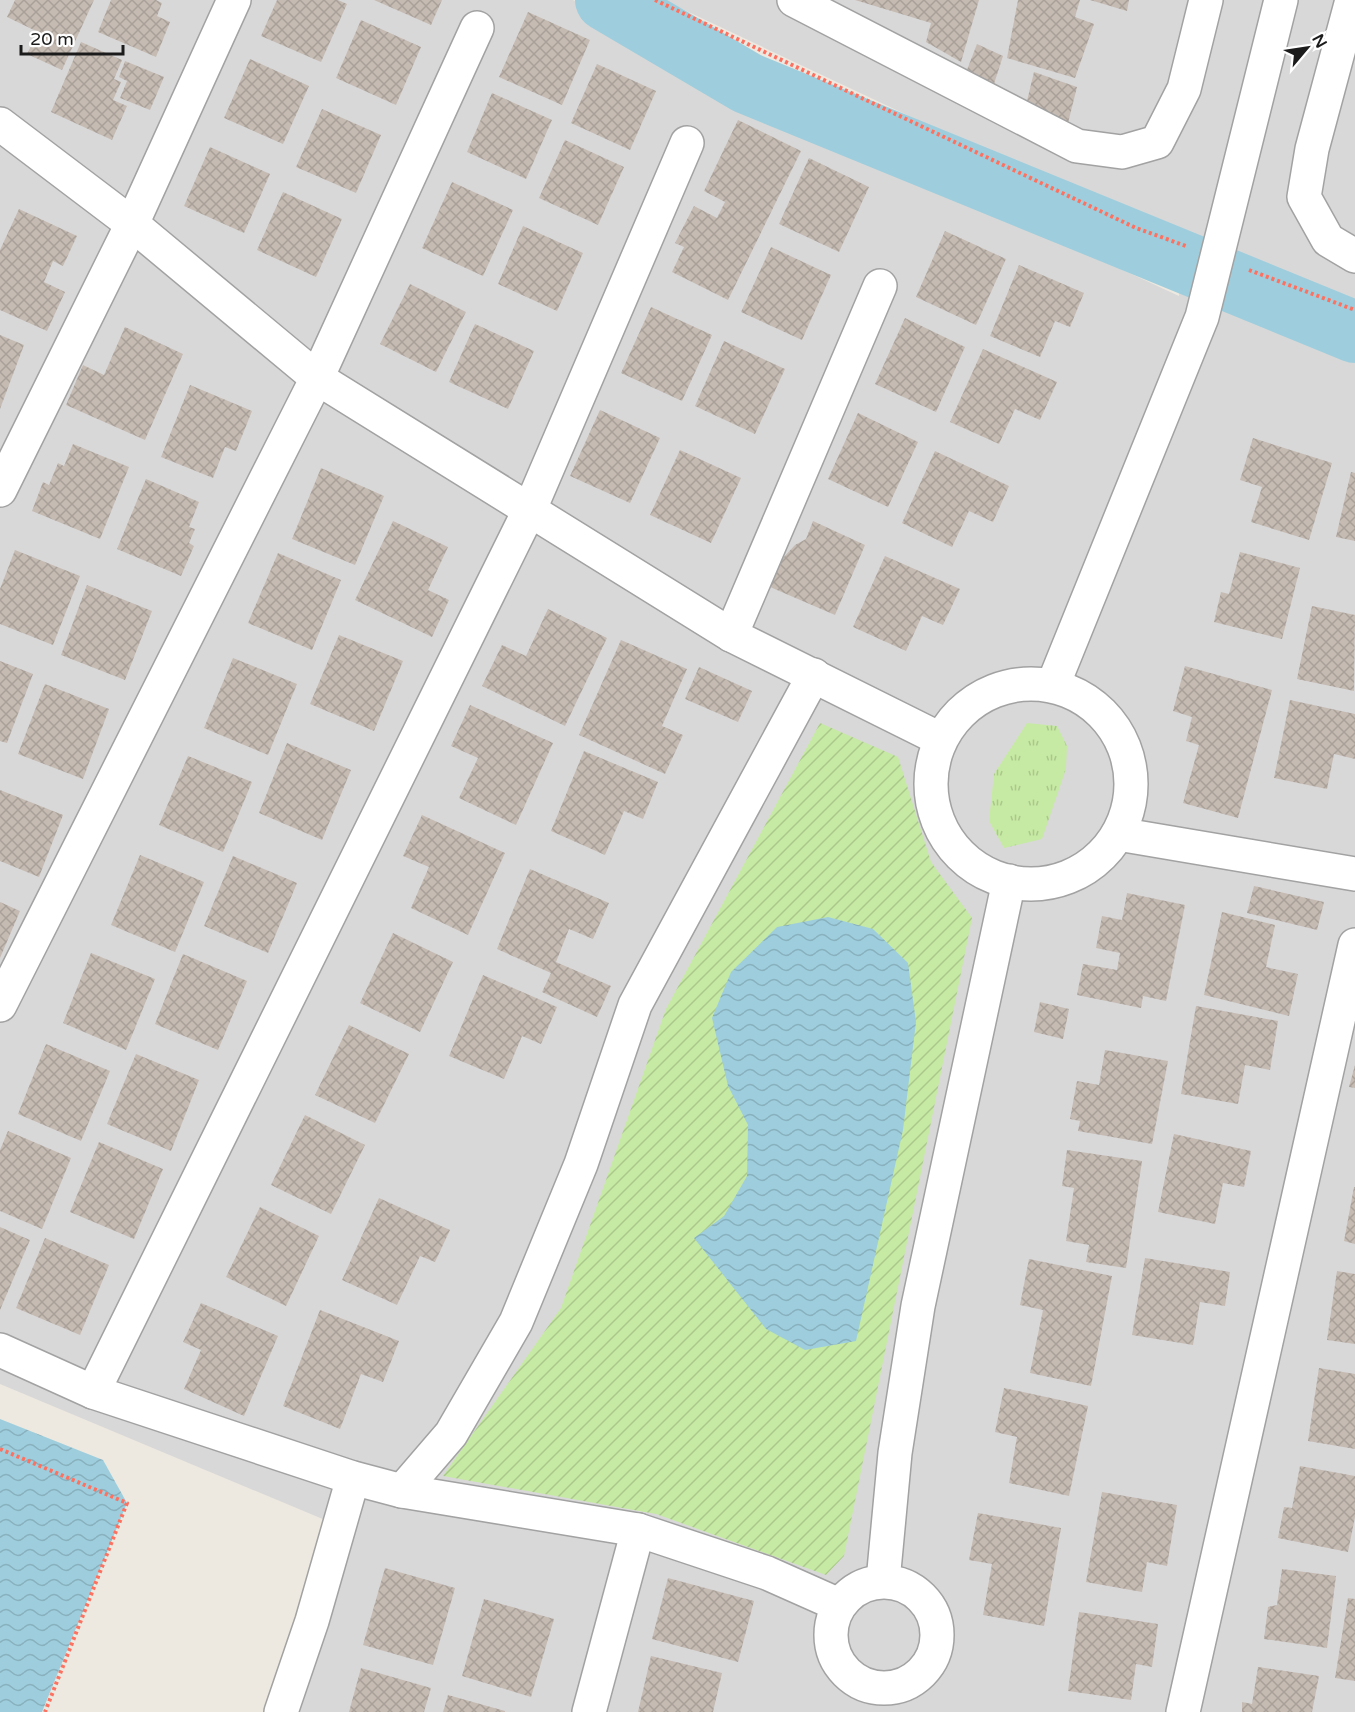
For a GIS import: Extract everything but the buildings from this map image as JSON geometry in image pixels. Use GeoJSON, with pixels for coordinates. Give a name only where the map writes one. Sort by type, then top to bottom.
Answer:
{"type":"FeatureCollection","features":[{"type":"Feature","properties":{"kind":"street"},"geometry":{"type":"LineString","coordinates":[[0,490],[132,224],[234,0]]}},
{"type":"Feature","properties":{"kind":"street"},"geometry":{"type":"LineString","coordinates":[[794,0],[1077,146],[1122,152],[1157,142],[1184,89],[1206,0]]}},
{"type":"Feature","properties":{"kind":"street"},"geometry":{"type":"LineString","coordinates":[[1053,685],[1202,317],[1281,0]]}},
{"type":"Feature","properties":{"kind":"street"},"geometry":{"type":"LineString","coordinates":[[1352,0],[1312,149],[1304,197],[1328,240],[1355,256]]}},
{"type":"Feature","properties":{"kind":"street"},"geometry":{"type":"LineString","coordinates":[[0,1005],[317,378],[477,28]]}},
{"type":"Feature","properties":{"kind":"street"},"geometry":{"type":"LineString","coordinates":[[0,124],[132,224],[317,378],[730,634],[940,740]]}},
{"type":"Feature","properties":{"kind":"street"},"geometry":{"type":"LineString","coordinates":[[93,1392],[531,509],[687,143]]}},
{"type":"Feature","properties":{"kind":"street"},"geometry":{"type":"LineString","coordinates":[[730,634],[880,286]]}},
{"type":"Feature","properties":{"kind":"street"},"geometry":{"type":"LineString","coordinates":[[402,1491],[451,1434],[516,1322],[581,1164],[635,1005],[814,675]]}},
{"type":"Feature","properties":{"kind":"street"},"geometry":{"type":"LineString","coordinates":[[1019,683],[1053,685],[1084,697],[1110,720],[1126,750],[1132,783],[1127,816],[1112,845],[1089,867],[1060,881],[1028,885],[995,878],[967,862],[946,837],[932,806],[930,772],[940,740],[959,712],[986,692],[1019,683]]}},
{"type":"Feature","properties":{"kind":"street"},"geometry":{"type":"LineString","coordinates":[[1118,834],[1355,874]]}},
{"type":"Feature","properties":{"kind":"street"},"geometry":{"type":"LineString","coordinates":[[883,1581],[895,1453],[918,1306],[1009,881]]}},
{"type":"Feature","properties":{"kind":"street"},"geometry":{"type":"LineString","coordinates":[[1183,1712],[1355,945]]}},
{"type":"Feature","properties":{"kind":"street"},"geometry":{"type":"LineString","coordinates":[[0,1350],[93,1392],[353,1478],[402,1491],[638,1530],[767,1573],[839,1605]]}},
{"type":"Feature","properties":{"kind":"street"},"geometry":{"type":"LineString","coordinates":[[281,1712],[312,1621],[353,1478]]}},
{"type":"Feature","properties":{"kind":"street"},"geometry":{"type":"LineString","coordinates":[[589,1712],[638,1530]]}},
{"type":"Feature","properties":{"kind":"street"},"geometry":{"type":"LineString","coordinates":[[883,1581],[899,1583],[915,1591],[927,1602],[935,1618],[938,1636],[934,1654],[926,1670],[878,1700],[844,1670],[834,1654],[831,1638],[833,1621],[839,1605],[850,1592],[866,1584],[883,1581]]}},
{"type":"Feature","properties":{"kind":"path"},"geometry":{"type":"LineString","coordinates":[[655,0],[1136,228],[1219,255],[1355,310]]}},
{"type":"Feature","properties":{"kind":"path"},"geometry":{"type":"LineString","coordinates":[[0,1449],[127,1503],[45,1712]]}},
{"type":"Feature","properties":{"kind":"shaded area"},"geometry":{"type":"Polygon","coordinates":[[[0,0],[573,0],[842,140],[1179,296],[1185,246],[663,0],[1355,0],[1355,306],[1262,276],[1267,316],[1355,338],[1355,1712],[270,1712],[325,1520],[0,1384],[0,0]]]}},
{"type":"Feature","properties":{"kind":"green space"},"geometry":{"type":"Polygon","coordinates":[[[820,723],[898,757],[931,862],[972,918],[844,1556],[826,1575],[656,1514],[443,1476],[561,1308],[666,1009],[820,723]]]}},
{"type":"Feature","properties":{"kind":"green space"},"geometry":{"type":"Polygon","coordinates":[[[1027,723],[1057,726],[1067,746],[1066,769],[1042,839],[1004,848],[989,821],[994,774],[1027,723]]]}},
{"type":"Feature","properties":{"kind":"water"},"geometry":{"type":"Polygon","coordinates":[[[828,917],[873,929],[908,963],[916,1022],[903,1130],[856,1341],[805,1350],[766,1329],[694,1238],[724,1216],[747,1176],[748,1125],[728,1086],[712,1018],[731,972],[777,927],[828,917]]]}},
{"type":"Feature","properties":{"kind":"water"},"geometry":{"type":"Polygon","coordinates":[[[0,1419],[103,1460],[127,1503],[42,1712],[0,1712],[0,1419]]]}},
{"type":"Feature","properties":{"kind":"waterway"},"geometry":{"type":"LineString","coordinates":[[606,0],[747,83],[1355,332]]}}]}
